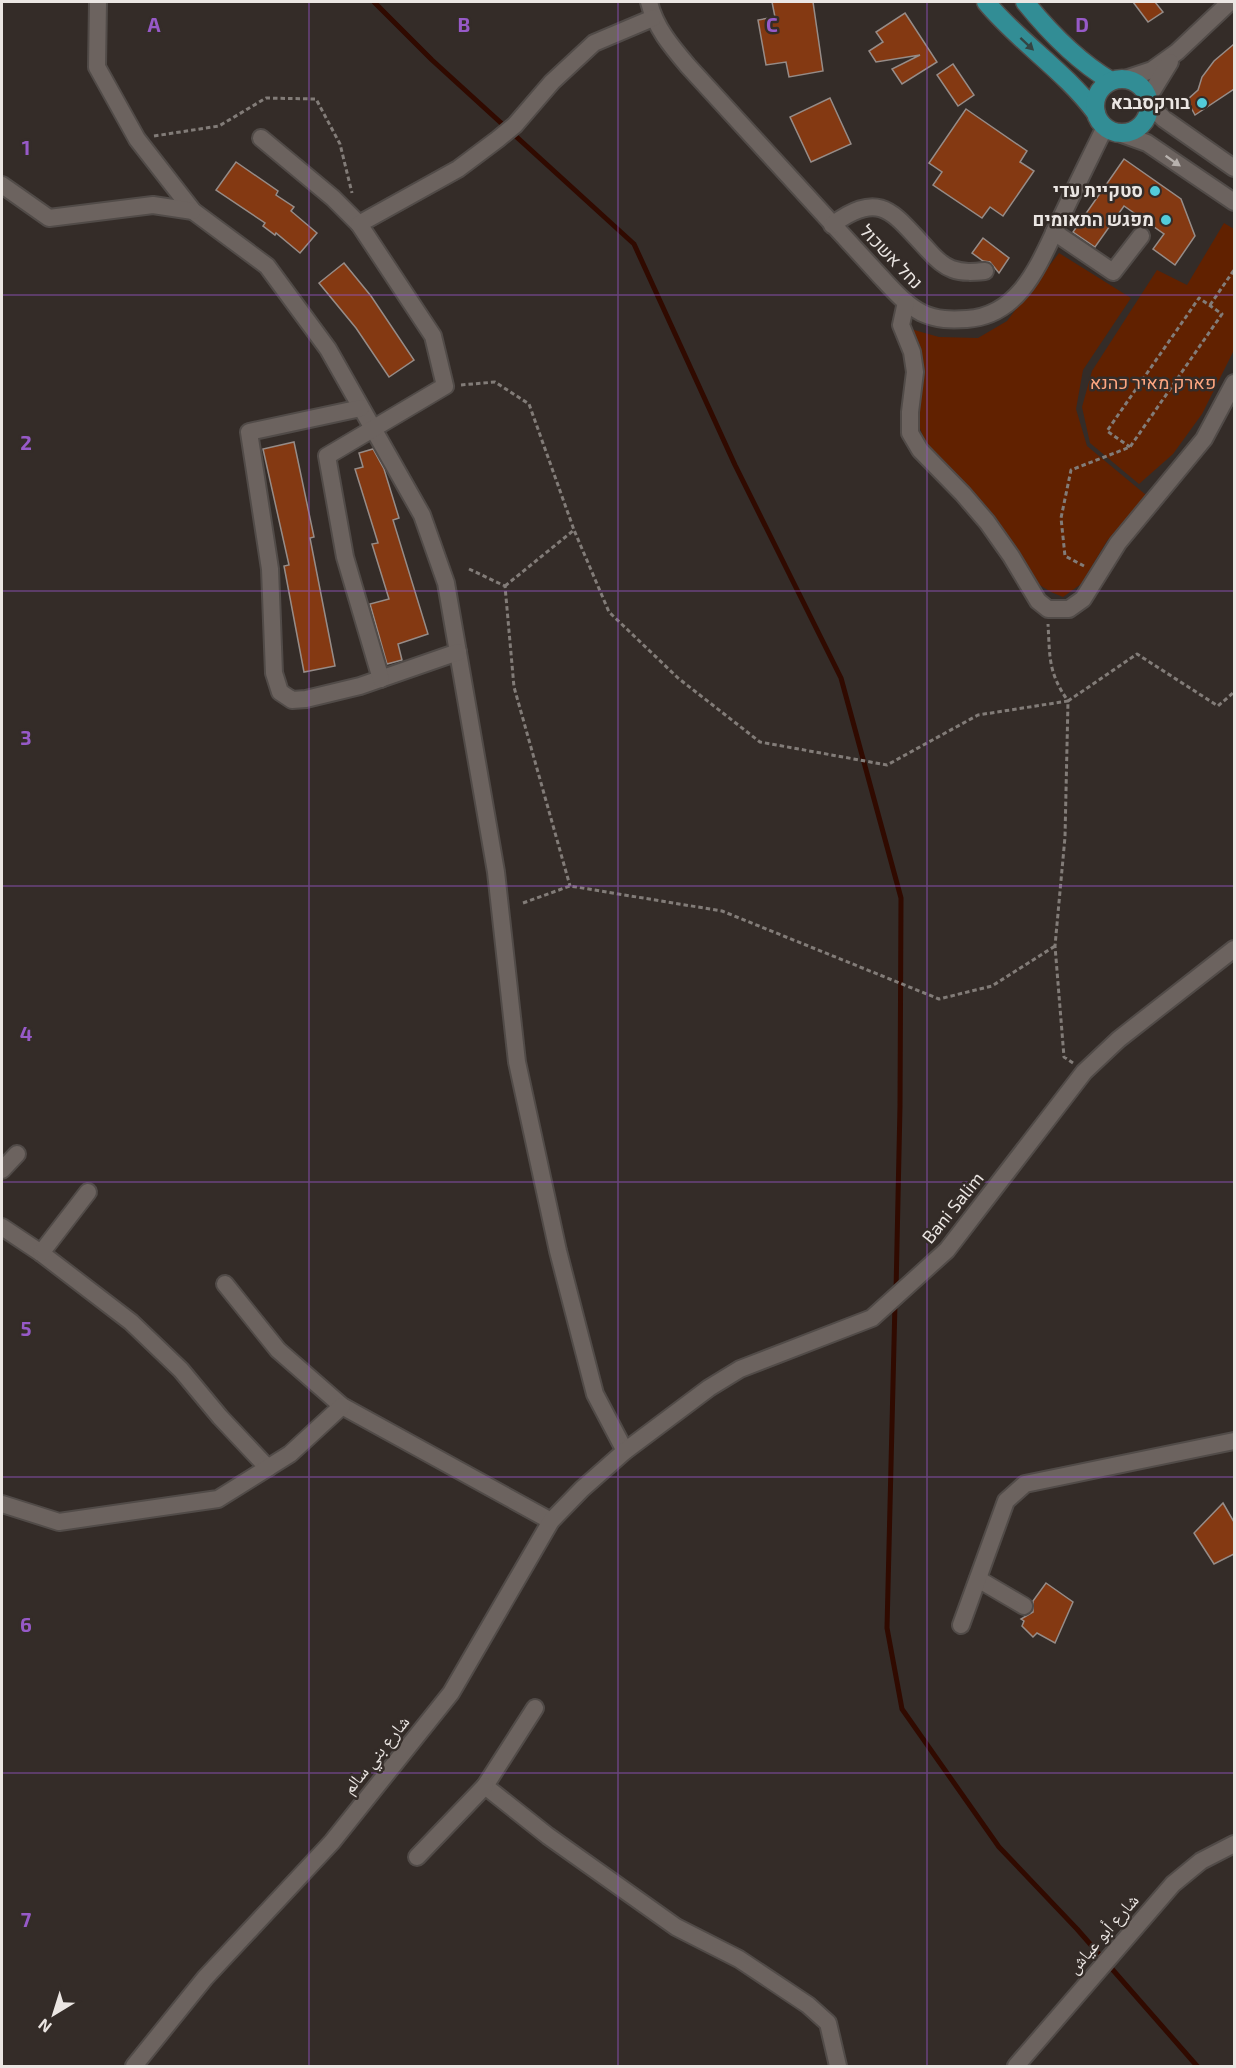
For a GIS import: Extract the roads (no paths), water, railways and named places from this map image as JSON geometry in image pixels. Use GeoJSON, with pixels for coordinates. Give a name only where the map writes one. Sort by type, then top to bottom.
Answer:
{"type":"FeatureCollection","features":[{"type":"Feature","properties":{"kind":"main road"},"geometry":{"type":"LineString","coordinates":[[986,2],[1026,43],[1072,84],[1100,120],[1122,134],[1139,128],[1149,113],[1149,101],[1139,85],[1096,72],[1059,41],[1025,2]]}},
{"type":"Feature","properties":{"kind":"main road"},"geometry":{"type":"LineString","coordinates":[[1100,120],[1095,105],[1100,91],[1118,80]]}},
{"type":"Feature","properties":{"kind":"street"},"geometry":{"type":"LineString","coordinates":[[98,2],[98,67],[137,139],[193,211],[267,266],[328,349],[422,515],[446,583],[458,652],[496,872],[517,1062],[558,1251],[595,1394],[625,1451]]}},
{"type":"Feature","properties":{"kind":"street","name":"נחל אשכול"},"geometry":{"type":"LineString","coordinates":[[649,2],[653,18],[669,44],[832,225],[906,302],[921,312],[951,321],[991,315],[1002,309],[1028,283],[1054,232],[1100,120]]}},
{"type":"Feature","properties":{"kind":"street"},"geometry":{"type":"LineString","coordinates":[[1118,80],[1152,70],[1177,52],[1230,2]]}},
{"type":"Feature","properties":{"kind":"street"},"geometry":{"type":"LineString","coordinates":[[359,224],[458,169],[498,139],[515,125],[552,82],[594,43],[653,18]]}},
{"type":"Feature","properties":{"kind":"street"},"geometry":{"type":"LineString","coordinates":[[1177,52],[1149,101],[1164,118],[1234,168]]}},
{"type":"Feature","properties":{"kind":"street"},"geometry":{"type":"LineString","coordinates":[[1122,134],[1147,143],[1234,202]]}},
{"type":"Feature","properties":{"kind":"street"},"geometry":{"type":"LineString","coordinates":[[261,138],[333,198],[359,224],[433,336],[445,386],[327,456],[345,557],[381,679]]}},
{"type":"Feature","properties":{"kind":"street"},"geometry":{"type":"LineString","coordinates":[[2,185],[49,218],[153,205],[193,211]]}},
{"type":"Feature","properties":{"kind":"street"},"geometry":{"type":"LineString","coordinates":[[832,225],[849,212],[867,206],[884,208],[897,217],[936,259],[951,269],[968,273],[985,271]]}},
{"type":"Feature","properties":{"kind":"street"},"geometry":{"type":"LineString","coordinates":[[1054,232],[1113,273],[1141,236]]}},
{"type":"Feature","properties":{"kind":"street"},"geometry":{"type":"LineString","coordinates":[[906,302],[901,325],[912,352],[915,372],[910,433],[920,450],[987,522],[1011,556],[1038,602],[1048,609],[1069,609],[1083,599],[1118,543],[1204,439],[1234,383]]}},
{"type":"Feature","properties":{"kind":"street"},"geometry":{"type":"LineString","coordinates":[[361,408],[249,432],[270,569],[274,673],[280,692],[292,700],[306,699],[381,679],[458,652]]}},
{"type":"Feature","properties":{"kind":"street","name":"Bani Salim"},"geometry":{"type":"LineString","coordinates":[[625,1451],[709,1388],[740,1369],[872,1317],[947,1250],[1084,1072],[1119,1039],[1234,949]]}},
{"type":"Feature","properties":{"kind":"street"},"geometry":{"type":"LineString","coordinates":[[2,1170],[17,1154]]}},
{"type":"Feature","properties":{"kind":"street"},"geometry":{"type":"LineString","coordinates":[[41,1253],[88,1192]]}},
{"type":"Feature","properties":{"kind":"street"},"geometry":{"type":"LineString","coordinates":[[2,1227],[41,1253],[131,1322],[173,1362],[268,1468]]}},
{"type":"Feature","properties":{"kind":"street"},"geometry":{"type":"LineString","coordinates":[[225,1284],[278,1350],[342,1406],[551,1521]]}},
{"type":"Feature","properties":{"kind":"street"},"geometry":{"type":"LineString","coordinates":[[2,1504],[58,1522],[218,1499],[290,1454],[342,1406]]}},
{"type":"Feature","properties":{"kind":"street"},"geometry":{"type":"LineString","coordinates":[[961,1625],[1006,1502],[1025,1484],[1234,1441]]}},
{"type":"Feature","properties":{"kind":"street","name":"شارع بني سالم"},"geometry":{"type":"LineString","coordinates":[[134,2067],[205,1978],[332,1842],[451,1693],[551,1521],[582,1489],[625,1451]]}},
{"type":"Feature","properties":{"kind":"street"},"geometry":{"type":"LineString","coordinates":[[978,1579],[1024,1606]]}},
{"type":"Feature","properties":{"kind":"street"},"geometry":{"type":"LineString","coordinates":[[417,1857],[485,1786],[535,1708]]}},
{"type":"Feature","properties":{"kind":"street"},"geometry":{"type":"LineString","coordinates":[[485,1786],[548,1836],[676,1927],[738,1959],[808,2005],[828,2024],[838,2067]]}},
{"type":"Feature","properties":{"kind":"street","name":"شارع أبو عياش"},"geometry":{"type":"LineString","coordinates":[[1016,2067],[1173,1884],[1201,1861],[1234,1844]]}},
{"type":"Feature","properties":{"kind":"waterway"},"geometry":{"type":"LineString","coordinates":[[374,2],[432,60],[634,244],[735,465],[841,678],[901,898],[896,1291]]}},
{"type":"Feature","properties":{"kind":"waterway"},"geometry":{"type":"LineString","coordinates":[[895,1303],[887,1628],[902,1709],[999,1847],[1077,1929],[1197,2066]]}},
{"type":"Feature","properties":{"kind":"place","name":"בורקסבבא"},"geometry":{"type":"Point","coordinates":[1202,103]}},
{"type":"Feature","properties":{"kind":"place","name":"סטקיית עדי"},"geometry":{"type":"Point","coordinates":[1155,191]}},
{"type":"Feature","properties":{"kind":"place","name":"מפגש התאומים"},"geometry":{"type":"Point","coordinates":[1166,220]}},
{"type":"Feature","properties":{"kind":"park label","name":"פארק מאיר כהנא"},"geometry":{"type":"Point","coordinates":[1153,383]}}]}
